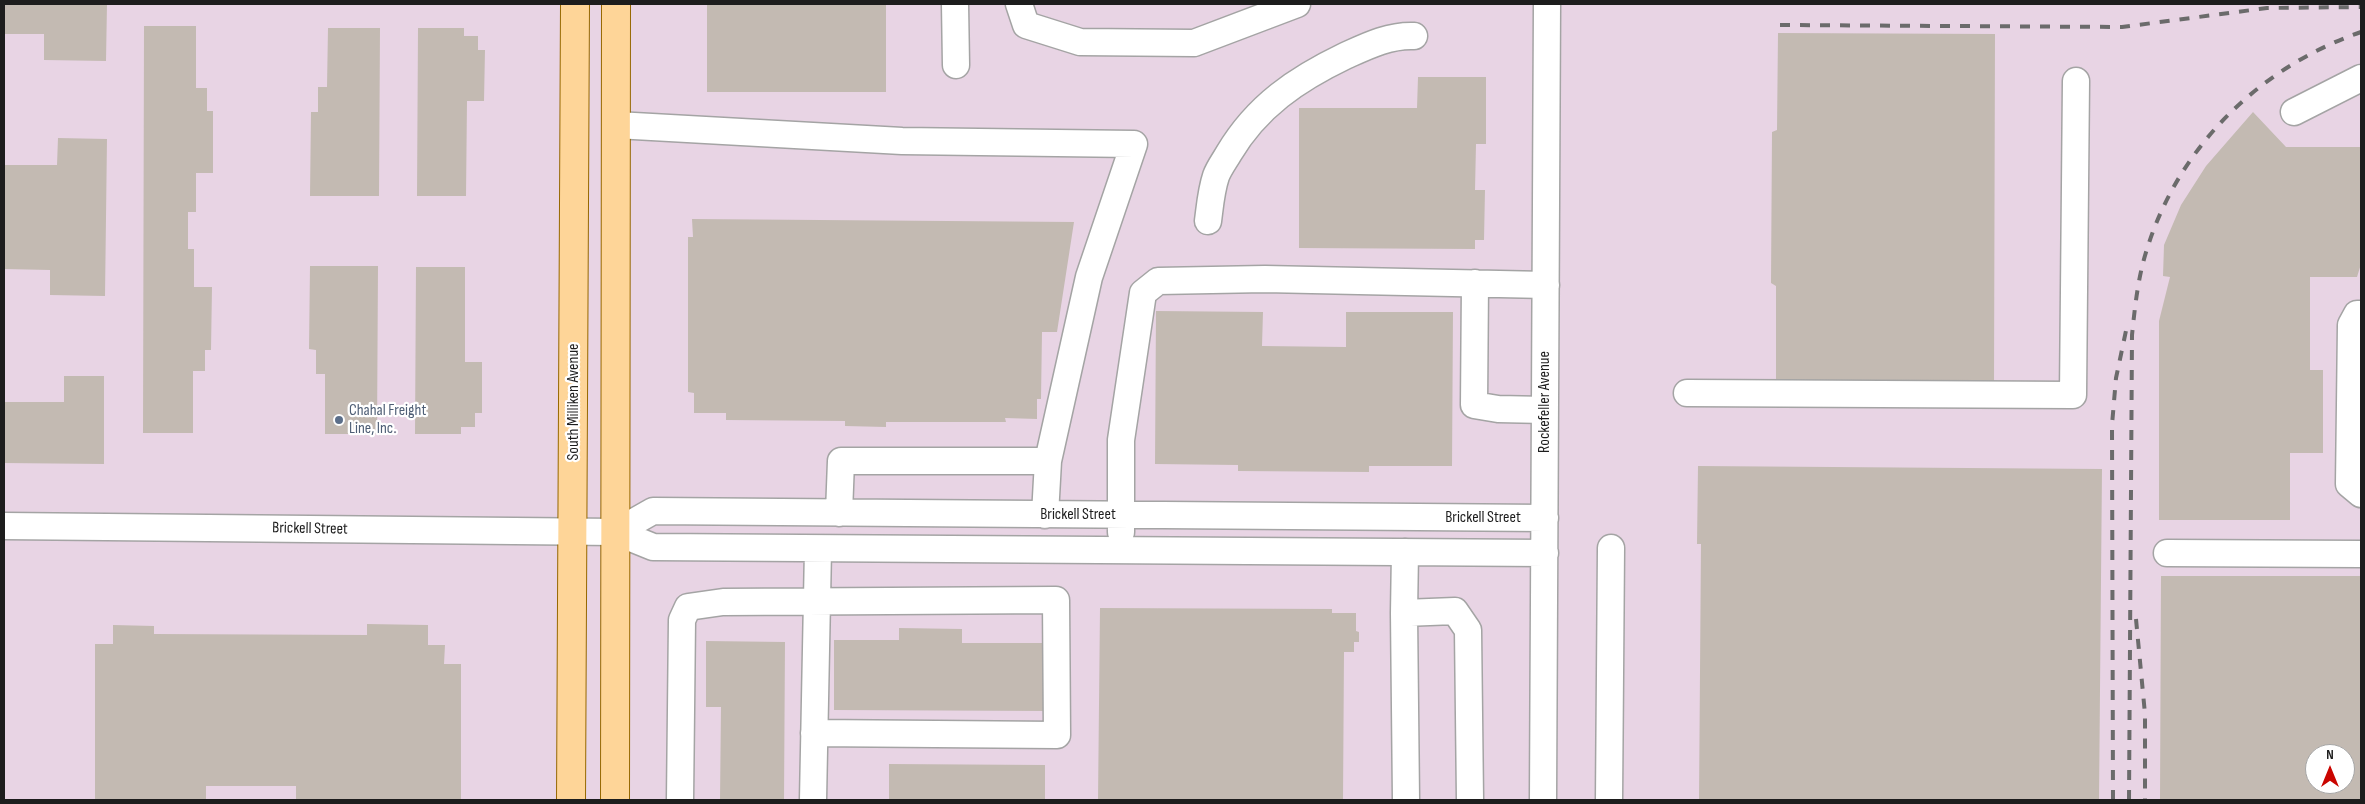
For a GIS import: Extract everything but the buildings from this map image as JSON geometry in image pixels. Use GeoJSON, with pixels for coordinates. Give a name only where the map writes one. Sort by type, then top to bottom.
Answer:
{"type":"FeatureCollection","features":[{"type":"Feature","properties":{"kind":"main road","name":"South Milliken Avenue"},"geometry":{"type":"LineString","coordinates":[[571,800],[575,4]]}},
{"type":"Feature","properties":{"kind":"main road"},"geometry":{"type":"LineString","coordinates":[[615,800],[616,4]]}},
{"type":"Feature","properties":{"kind":"street"},"geometry":{"type":"LineString","coordinates":[[955,4],[956,65]]}},
{"type":"Feature","properties":{"kind":"street"},"geometry":{"type":"LineString","coordinates":[[1019,4],[1026,25],[1080,42],[1184,43],[1194,43],[1297,4]]}},
{"type":"Feature","properties":{"kind":"street","name":"Rockefeller Avenue"},"geometry":{"type":"LineString","coordinates":[[1543,800],[1548,4]]}},
{"type":"Feature","properties":{"kind":"street"},"geometry":{"type":"LineString","coordinates":[[1208,221],[1216,175],[1236,143],[1260,114],[1284,90],[1308,73],[1377,42],[1398,35],[1414,36]]}},
{"type":"Feature","properties":{"kind":"street"},"geometry":{"type":"LineString","coordinates":[[2294,112],[2361,78]]}},
{"type":"Feature","properties":{"kind":"street"},"geometry":{"type":"LineString","coordinates":[[1687,393],[2073,395],[2076,81]]}},
{"type":"Feature","properties":{"kind":"street"},"geometry":{"type":"LineString","coordinates":[[616,125],[902,141],[1134,144],[1089,277],[1048,461],[1045,515]]}},
{"type":"Feature","properties":{"kind":"street"},"geometry":{"type":"LineString","coordinates":[[1122,550],[1121,440],[1143,292],[1158,281],[1265,279],[1546,285]]}},
{"type":"Feature","properties":{"kind":"street"},"geometry":{"type":"LineString","coordinates":[[1475,283],[1474,405],[1498,409],[1546,410]]}},
{"type":"Feature","properties":{"kind":"street"},"geometry":{"type":"LineString","coordinates":[[2361,314],[2356,314],[2351,325],[2349,484],[2361,494]]}},
{"type":"Feature","properties":{"kind":"street"},"geometry":{"type":"LineString","coordinates":[[839,513],[841,461],[1048,461]]}},
{"type":"Feature","properties":{"kind":"street","name":"Brickell Street"},"geometry":{"type":"LineString","coordinates":[[616,532],[653,511],[1545,518]]}},
{"type":"Feature","properties":{"kind":"street","name":"Brickell Street"},"geometry":{"type":"LineString","coordinates":[[4,526],[616,532],[653,547],[1545,553]]}},
{"type":"Feature","properties":{"kind":"street"},"geometry":{"type":"LineString","coordinates":[[1609,800],[1611,548]]}},
{"type":"Feature","properties":{"kind":"street"},"geometry":{"type":"LineString","coordinates":[[813,800],[818,549]]}},
{"type":"Feature","properties":{"kind":"street"},"geometry":{"type":"LineString","coordinates":[[1405,552],[1406,800]]}},
{"type":"Feature","properties":{"kind":"street"},"geometry":{"type":"LineString","coordinates":[[2167,553],[2361,554]]}},
{"type":"Feature","properties":{"kind":"street"},"geometry":{"type":"LineString","coordinates":[[680,800],[682,620],[688,607],[723,602],[1056,600],[1056,736],[814,733]]}},
{"type":"Feature","properties":{"kind":"street"},"geometry":{"type":"LineString","coordinates":[[1404,613],[1455,611],[1468,630],[1470,800]]}},
{"type":"Feature","properties":{"kind":"shaded area"},"geometry":{"type":"Polygon","coordinates":[[[4,4],[2361,4],[2361,800],[4,800],[4,4]]]}},
{"type":"Feature","properties":{"kind":"railway"},"geometry":{"type":"LineString","coordinates":[[1780,25],[2122,27],[2267,8],[2361,7]]}},
{"type":"Feature","properties":{"kind":"railway"},"geometry":{"type":"LineString","coordinates":[[2129,800],[2132,335],[2139,281],[2147,249],[2161,212],[2180,177],[2202,144],[2228,115],[2257,89],[2289,66],[2324,47],[2361,32]]}},
{"type":"Feature","properties":{"kind":"railway"},"geometry":{"type":"LineString","coordinates":[[2113,800],[2112,425],[2116,378],[2127,326]]}},
{"type":"Feature","properties":{"kind":"railway"},"geometry":{"type":"LineString","coordinates":[[2136,619],[2145,714],[2145,800]]}},
{"type":"Feature","properties":{"kind":"place","name":"Chahal Freight Line, Inc."},"geometry":{"type":"Point","coordinates":[339,420]}}]}
